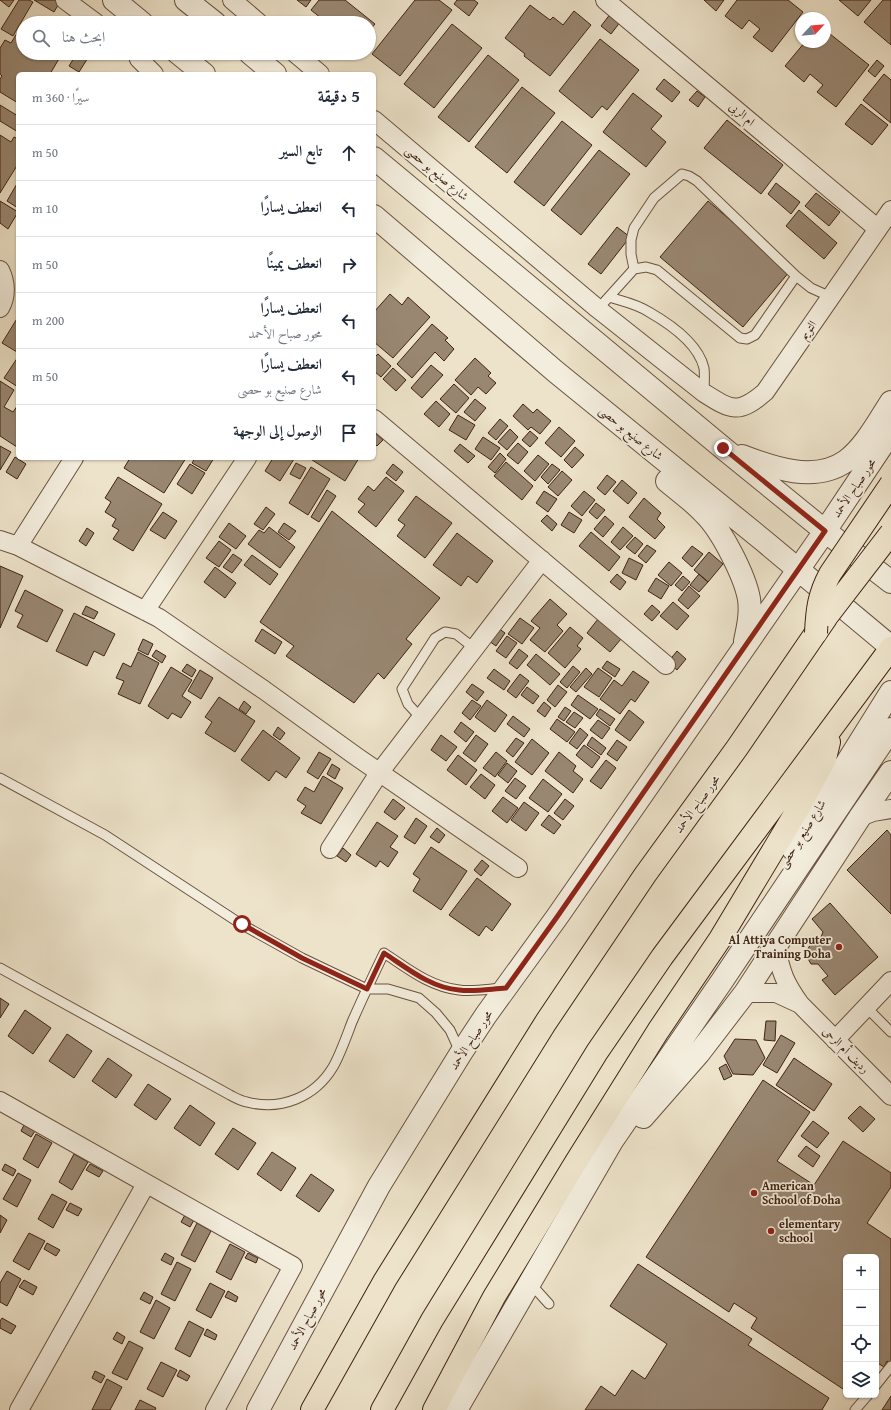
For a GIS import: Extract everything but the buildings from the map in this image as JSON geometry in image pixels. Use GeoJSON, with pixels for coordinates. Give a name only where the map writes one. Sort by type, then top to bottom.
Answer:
{"type":"FeatureCollection","features":[{"type":"Feature","properties":{"kind":"highway"},"geometry":{"type":"LineString","coordinates":[[816,633],[818,605],[824,586],[840,559],[891,484]]}},
{"type":"Feature","properties":{"kind":"highway","name":"محور صباح الأحمد"},"geometry":{"type":"LineString","coordinates":[[312,1410],[385,1280],[546,1022],[645,875],[738,748],[816,633],[891,533]]}},
{"type":"Feature","properties":{"kind":"highway"},"geometry":{"type":"LineString","coordinates":[[382,1410],[432,1320],[597,1052],[629,1004],[891,648]]}},
{"type":"Feature","properties":{"kind":"highway"},"geometry":{"type":"LineString","coordinates":[[434,1410],[494,1297],[658,1031],[720,940],[798,808],[825,759],[832,727]]}},
{"type":"Feature","properties":{"kind":"street"},"geometry":{"type":"LineString","coordinates":[[65,0],[87,16]]}},
{"type":"Feature","properties":{"kind":"street"},"geometry":{"type":"LineString","coordinates":[[114,0],[133,16]]}},
{"type":"Feature","properties":{"kind":"street"},"geometry":{"type":"LineString","coordinates":[[186,0],[206,16]]}},
{"type":"Feature","properties":{"kind":"street"},"geometry":{"type":"LineString","coordinates":[[232,0],[251,16]]}},
{"type":"Feature","properties":{"kind":"street","name":"ام الربى"},"geometry":{"type":"LineString","coordinates":[[605,0],[878,229]]}},
{"type":"Feature","properties":{"kind":"street"},"geometry":{"type":"LineString","coordinates":[[140,60],[152,72]]}},
{"type":"Feature","properties":{"kind":"street"},"geometry":{"type":"LineString","coordinates":[[187,60],[202,72]]}},
{"type":"Feature","properties":{"kind":"street"},"geometry":{"type":"LineString","coordinates":[[258,60],[273,72]]}},
{"type":"Feature","properties":{"kind":"street"},"geometry":{"type":"LineString","coordinates":[[303,60],[318,72]]}},
{"type":"Feature","properties":{"kind":"street","name":"شارع صنيع بو حصى"},"geometry":{"type":"LineString","coordinates":[[376,122],[603,303],[704,393]]}},
{"type":"Feature","properties":{"kind":"street"},"geometry":{"type":"LineString","coordinates":[[376,160],[723,448],[825,531],[891,582]]}},
{"type":"Feature","properties":{"kind":"street","name":"التويم"},"geometry":{"type":"LineString","coordinates":[[704,393],[723,405],[730,407],[743,406],[757,399],[765,392],[891,210]]}},
{"type":"Feature","properties":{"kind":"street","name":"شارع صنيع بو حصى"},"geometry":{"type":"LineString","coordinates":[[376,218],[556,372],[891,648]]}},
{"type":"Feature","properties":{"kind":"street"},"geometry":{"type":"LineString","coordinates":[[0,270],[5,281],[5,294],[0,308]]}},
{"type":"Feature","properties":{"kind":"street"},"geometry":{"type":"LineString","coordinates":[[556,372],[567,392],[574,401],[704,513],[714,525],[745,583],[748,594],[750,617],[744,648]]}},
{"type":"Feature","properties":{"kind":"street"},"geometry":{"type":"LineString","coordinates":[[723,448],[767,466],[788,471],[818,472],[846,461],[860,447],[891,402]]}},
{"type":"Feature","properties":{"kind":"street"},"geometry":{"type":"LineString","coordinates":[[376,421],[666,665]]}},
{"type":"Feature","properties":{"kind":"street","name":"محور صباح الأحمد"},"geometry":{"type":"LineString","coordinates":[[258,1410],[379,1186],[461,1054],[825,531],[891,432]]}},
{"type":"Feature","properties":{"kind":"street"},"geometry":{"type":"LineString","coordinates":[[18,546],[73,460]]}},
{"type":"Feature","properties":{"kind":"street"},"geometry":{"type":"LineString","coordinates":[[145,611],[246,460]]}},
{"type":"Feature","properties":{"kind":"street"},"geometry":{"type":"LineString","coordinates":[[0,540],[18,546],[159,618],[264,690],[379,773],[518,868]]}},
{"type":"Feature","properties":{"kind":"street"},"geometry":{"type":"LineString","coordinates":[[330,849],[379,773],[542,560]]}},
{"type":"Feature","properties":{"kind":"street","name":"شارع صنيع بو حصى"},"geometry":{"type":"LineString","coordinates":[[722,981],[731,951],[746,923],[891,692]]}},
{"type":"Feature","properties":{"kind":"street"},"geometry":{"type":"LineString","coordinates":[[456,1410],[612,1141],[722,981],[891,729]]}},
{"type":"Feature","properties":{"kind":"street"},"geometry":{"type":"LineString","coordinates":[[612,1141],[646,1115],[699,1053],[745,993],[891,772]]}},
{"type":"Feature","properties":{"kind":"street"},"geometry":{"type":"LineString","coordinates":[[860,817],[873,812],[891,809]]}},
{"type":"Feature","properties":{"kind":"street","name":"رديف أم الرحى"},"geometry":{"type":"LineString","coordinates":[[776,947],[788,988],[800,1004],[891,1096]]}},
{"type":"Feature","properties":{"kind":"street"},"geometry":{"type":"LineString","coordinates":[[835,1040],[891,981]]}},
{"type":"Feature","properties":{"kind":"street","name":"رديف أم الرحى"},"geometry":{"type":"LineString","coordinates":[[745,993],[776,993],[800,1004]]}},
{"type":"Feature","properties":{"kind":"street"},"geometry":{"type":"LineString","coordinates":[[0,1101],[293,1266],[215,1410]]}},
{"type":"Feature","properties":{"kind":"street"},"geometry":{"type":"LineString","coordinates":[[19,1410],[146,1184]]}},
{"type":"Feature","properties":{"kind":"lane"},"geometry":{"type":"LineString","coordinates":[[634,269],[631,254],[631,240],[634,228],[654,198],[682,174],[690,176],[697,181],[796,276],[811,288],[831,297]]}},
{"type":"Feature","properties":{"kind":"lane"},"geometry":{"type":"LineString","coordinates":[[603,303],[634,269],[646,267],[657,270],[740,338],[747,339],[755,335],[796,276]]}},
{"type":"Feature","properties":{"kind":"lane"},"geometry":{"type":"LineString","coordinates":[[603,303],[633,304],[649,311],[687,340],[698,354],[704,369],[704,393]]}},
{"type":"Feature","properties":{"kind":"lane"},"geometry":{"type":"LineString","coordinates":[[421,718],[408,704],[402,689],[434,638],[445,632],[456,634],[474,648]]}},
{"type":"Feature","properties":{"kind":"lane"},"geometry":{"type":"LineString","coordinates":[[0,778],[105,834],[242,924],[302,958],[367,989],[388,989],[419,998],[436,1013],[450,1030],[461,1054]]}},
{"type":"Feature","properties":{"kind":"lane"},"geometry":{"type":"LineString","coordinates":[[0,968],[230,1095],[246,1102],[263,1105],[280,1104],[297,1100],[312,1091],[324,1079],[334,1065],[384,953],[426,980],[447,988],[470,991],[506,988]]}},
{"type":"Feature","properties":{"kind":"lane"},"geometry":{"type":"LineString","coordinates":[[866,1008],[891,1032]]}},
{"type":"Feature","properties":{"kind":"lane"},"geometry":{"type":"LineString","coordinates":[[530,1283],[550,1304]]}},
{"type":"Feature","properties":{"kind":"lane"},"geometry":{"type":"LineString","coordinates":[[879,1381],[891,1366]]}},
{"type":"Feature","properties":{"kind":"lane"},"geometry":{"type":"LineString","coordinates":[[855,1410],[865,1398]]}},
{"type":"Feature","properties":{"kind":"place","name":"Al Attiya Computer Training Doha"},"geometry":{"type":"Point","coordinates":[839,947]}},
{"type":"Feature","properties":{"kind":"place","name":"American School of Doha"},"geometry":{"type":"Point","coordinates":[754,1193]}},
{"type":"Feature","properties":{"kind":"place","name":"elementary school"},"geometry":{"type":"Point","coordinates":[771,1231]}},
{"type":"Feature","properties":{"kind":"route"},"geometry":{"type":"LineString","coordinates":[[242,924],[302,958],[367,989],[384,953],[436,985],[470,991],[506,988],[825,531],[723,448]]}}]}
